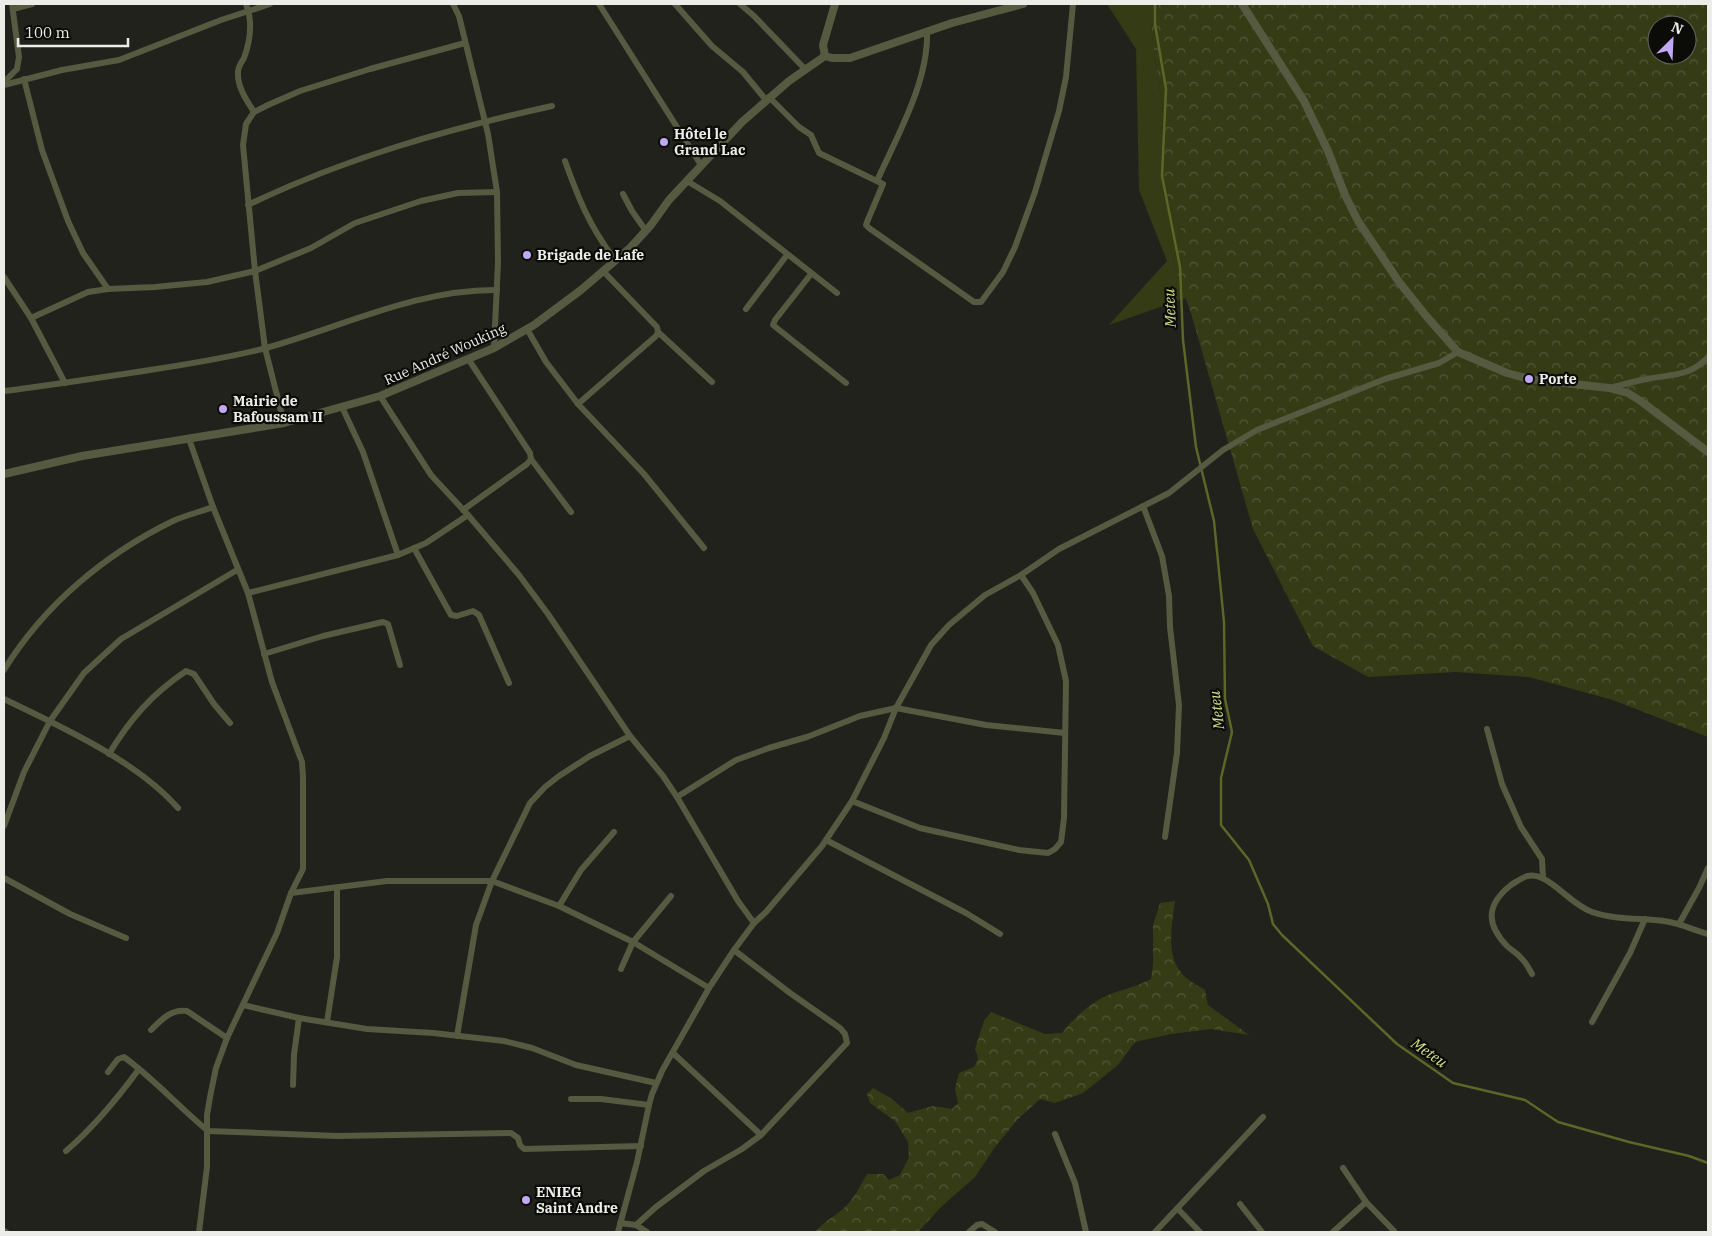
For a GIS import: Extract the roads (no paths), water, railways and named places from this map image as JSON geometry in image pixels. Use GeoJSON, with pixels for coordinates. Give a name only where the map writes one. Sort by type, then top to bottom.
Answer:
{"type":"FeatureCollection","features":[{"type":"Feature","properties":{"kind":"street"},"geometry":{"type":"LineString","coordinates":[[4,83],[17,69],[19,57],[13,6],[32,4]]}},
{"type":"Feature","properties":{"kind":"street"},"geometry":{"type":"LineString","coordinates":[[246,4],[251,20],[250,30],[244,58],[238,67],[238,73],[245,98],[254,112]]}},
{"type":"Feature","properties":{"kind":"street"},"geometry":{"type":"LineString","coordinates":[[4,83],[119,60],[221,20],[270,4]]}},
{"type":"Feature","properties":{"kind":"street"},"geometry":{"type":"LineString","coordinates":[[453,4],[459,16],[488,134],[497,192],[498,262],[494,348]]}},
{"type":"Feature","properties":{"kind":"street"},"geometry":{"type":"LineString","coordinates":[[599,4],[701,165]]}},
{"type":"Feature","properties":{"kind":"street"},"geometry":{"type":"LineString","coordinates":[[675,4],[712,46],[743,72],[767,99],[811,135],[819,153],[882,183],[883,186],[866,225],[869,228],[974,302],[981,302],[1003,272],[1035,192],[1059,111],[1066,77],[1073,4]]}},
{"type":"Feature","properties":{"kind":"street"},"geometry":{"type":"LineString","coordinates":[[740,4],[805,69]]}},
{"type":"Feature","properties":{"kind":"street"},"geometry":{"type":"LineString","coordinates":[[835,4],[823,45],[825,56],[832,58],[850,58],[952,23],[1022,4]]}},
{"type":"Feature","properties":{"kind":"street"},"geometry":{"type":"LineString","coordinates":[[1242,4],[1304,102],[1328,151],[1345,195],[1358,221],[1399,282],[1427,318],[1458,352],[1507,373],[1529,379],[1609,388],[1628,394],[1642,402],[1708,452]]}},
{"type":"Feature","properties":{"kind":"street"},"geometry":{"type":"LineString","coordinates":[[877,181],[919,84],[927,47],[927,32]]}},
{"type":"Feature","properties":{"kind":"street"},"geometry":{"type":"LineString","coordinates":[[284,423],[265,348],[255,272],[248,205],[244,133],[246,124],[254,112],[309,88],[465,43]]}},
{"type":"Feature","properties":{"kind":"street","name":"Rue André Wouking"},"geometry":{"type":"LineString","coordinates":[[4,474],[82,456],[284,423],[380,396],[494,348],[527,329],[581,290],[603,271],[646,231],[669,200],[736,127],[767,99],[825,56]]}},
{"type":"Feature","properties":{"kind":"street"},"geometry":{"type":"LineString","coordinates":[[24,79],[42,150],[68,221],[83,253],[108,289]]}},
{"type":"Feature","properties":{"kind":"street"},"geometry":{"type":"LineString","coordinates":[[248,205],[290,184],[421,138],[484,121],[552,106]]}},
{"type":"Feature","properties":{"kind":"street"},"geometry":{"type":"LineString","coordinates":[[565,161],[585,213],[599,239],[615,260]]}},
{"type":"Feature","properties":{"kind":"street"},"geometry":{"type":"LineString","coordinates":[[687,180],[720,201],[836,293]]}},
{"type":"Feature","properties":{"kind":"street"},"geometry":{"type":"LineString","coordinates":[[31,318],[88,292],[207,282],[255,272],[311,248],[355,224],[421,201],[458,193],[497,192]]}},
{"type":"Feature","properties":{"kind":"street"},"geometry":{"type":"LineString","coordinates":[[624,194],[632,211],[646,231]]}},
{"type":"Feature","properties":{"kind":"street"},"geometry":{"type":"LineString","coordinates":[[746,310],[787,255]]}},
{"type":"Feature","properties":{"kind":"street"},"geometry":{"type":"LineString","coordinates":[[603,271],[657,327],[658,332],[712,382]]}},
{"type":"Feature","properties":{"kind":"street"},"geometry":{"type":"LineString","coordinates":[[811,274],[773,325],[846,383]]}},
{"type":"Feature","properties":{"kind":"street"},"geometry":{"type":"LineString","coordinates":[[4,277],[31,318],[65,383]]}},
{"type":"Feature","properties":{"kind":"street"},"geometry":{"type":"LineString","coordinates":[[4,391],[220,359],[330,329],[411,301],[482,290],[497,290]]}},
{"type":"Feature","properties":{"kind":"street"},"geometry":{"type":"LineString","coordinates":[[527,329],[546,362],[578,404],[644,474],[704,548]]}},
{"type":"Feature","properties":{"kind":"street"},"geometry":{"type":"LineString","coordinates":[[578,404],[656,336],[658,332]]}},
{"type":"Feature","properties":{"kind":"street"},"geometry":{"type":"LineString","coordinates":[[618,1232],[656,1083],[709,988],[734,950],[754,922],[766,912],[826,840],[852,801],[884,738],[896,708],[931,644],[949,625],[985,595],[1021,575],[1059,549],[1169,493],[1224,450],[1257,430],[1385,379],[1439,363],[1458,352]]}},
{"type":"Feature","properties":{"kind":"street"},"geometry":{"type":"LineString","coordinates":[[1609,388],[1691,371],[1708,357]]}},
{"type":"Feature","properties":{"kind":"street"},"geometry":{"type":"LineString","coordinates":[[468,360],[530,453],[531,459],[571,512]]}},
{"type":"Feature","properties":{"kind":"street"},"geometry":{"type":"LineString","coordinates":[[380,396],[431,475],[519,575],[548,614],[630,736],[663,776],[738,901],[754,922]]}},
{"type":"Feature","properties":{"kind":"street"},"geometry":{"type":"LineString","coordinates":[[342,407],[363,452],[398,555]]}},
{"type":"Feature","properties":{"kind":"street"},"geometry":{"type":"LineString","coordinates":[[188,439],[237,570],[248,593],[264,654],[302,762],[303,868],[291,893],[277,933],[227,1038],[216,1068],[207,1115],[207,1167],[199,1232]]}},
{"type":"Feature","properties":{"kind":"street"},"geometry":{"type":"LineString","coordinates":[[248,593],[398,555],[414,548],[433,538],[531,459]]}},
{"type":"Feature","properties":{"kind":"street"},"geometry":{"type":"LineString","coordinates":[[1143,506],[1162,556],[1169,596],[1170,627],[1179,705],[1177,753],[1165,837]]}},
{"type":"Feature","properties":{"kind":"street"},"geometry":{"type":"LineString","coordinates":[[4,670],[35,628],[62,598],[87,575],[132,544],[174,521],[213,507]]}},
{"type":"Feature","properties":{"kind":"street"},"geometry":{"type":"LineString","coordinates":[[414,548],[451,615],[457,616],[473,611],[479,615],[509,683]]}},
{"type":"Feature","properties":{"kind":"street"},"geometry":{"type":"LineString","coordinates":[[4,826],[24,772],[50,721],[84,673],[121,639],[237,570]]}},
{"type":"Feature","properties":{"kind":"street"},"geometry":{"type":"LineString","coordinates":[[852,801],[920,828],[1019,850],[1048,853],[1055,849],[1060,842],[1064,818],[1066,681],[1058,645],[1021,575]]}},
{"type":"Feature","properties":{"kind":"street"},"geometry":{"type":"LineString","coordinates":[[264,654],[323,636],[383,622],[388,624],[400,665]]}},
{"type":"Feature","properties":{"kind":"street"},"geometry":{"type":"LineString","coordinates":[[109,754],[122,732],[150,699],[186,671],[194,674],[214,704],[230,723]]}},
{"type":"Feature","properties":{"kind":"street"},"geometry":{"type":"LineString","coordinates":[[4,700],[50,721],[109,754],[159,788],[178,808]]}},
{"type":"Feature","properties":{"kind":"street"},"geometry":{"type":"LineString","coordinates":[[677,797],[736,760],[807,737],[860,716],[896,708],[986,726],[1065,733]]}},
{"type":"Feature","properties":{"kind":"street"},"geometry":{"type":"LineString","coordinates":[[1488,729],[1502,784],[1520,827],[1542,859],[1543,878]]}},
{"type":"Feature","properties":{"kind":"street"},"geometry":{"type":"LineString","coordinates":[[457,1036],[476,925],[492,881],[530,803],[546,787],[590,756],[630,736]]}},
{"type":"Feature","properties":{"kind":"street"},"geometry":{"type":"LineString","coordinates":[[559,906],[581,870],[614,832]]}},
{"type":"Feature","properties":{"kind":"street"},"geometry":{"type":"LineString","coordinates":[[826,840],[966,913],[1000,934]]}},
{"type":"Feature","properties":{"kind":"street"},"geometry":{"type":"LineString","coordinates":[[1679,924],[1708,868]]}},
{"type":"Feature","properties":{"kind":"street"},"geometry":{"type":"LineString","coordinates":[[1532,974],[1522,958],[1507,947],[1494,930],[1491,915],[1495,902],[1506,890],[1524,876],[1532,874],[1543,878],[1568,898],[1591,912],[1679,924],[1708,934]]}},
{"type":"Feature","properties":{"kind":"street"},"geometry":{"type":"LineString","coordinates":[[4,878],[70,914],[126,938]]}},
{"type":"Feature","properties":{"kind":"street"},"geometry":{"type":"LineString","coordinates":[[291,893],[387,882],[492,881],[559,906],[633,942],[709,988]]}},
{"type":"Feature","properties":{"kind":"street"},"geometry":{"type":"LineString","coordinates":[[327,1022],[337,957],[337,888]]}},
{"type":"Feature","properties":{"kind":"street"},"geometry":{"type":"LineString","coordinates":[[621,969],[633,942],[671,896]]}},
{"type":"Feature","properties":{"kind":"street"},"geometry":{"type":"LineString","coordinates":[[1592,1022],[1630,953],[1645,919]]}},
{"type":"Feature","properties":{"kind":"street"},"geometry":{"type":"LineString","coordinates":[[636,1225],[656,1207],[704,1171],[742,1150],[762,1135],[841,1052],[847,1043],[846,1034],[840,1028],[734,950]]}},
{"type":"Feature","properties":{"kind":"street"},"geometry":{"type":"LineString","coordinates":[[243,1005],[299,1018],[366,1029],[457,1036],[514,1044],[532,1048],[576,1065],[656,1083]]}},
{"type":"Feature","properties":{"kind":"street"},"geometry":{"type":"LineString","coordinates":[[152,1030],[170,1013],[181,1010],[187,1011],[227,1038]]}},
{"type":"Feature","properties":{"kind":"street"},"geometry":{"type":"LineString","coordinates":[[293,1085],[294,1056],[299,1018]]}},
{"type":"Feature","properties":{"kind":"street"},"geometry":{"type":"LineString","coordinates":[[673,1053],[762,1135]]}},
{"type":"Feature","properties":{"kind":"street"},"geometry":{"type":"LineString","coordinates":[[108,1072],[121,1057],[125,1058],[208,1131],[337,1136],[511,1133],[518,1138],[520,1145],[524,1149],[641,1146]]}},
{"type":"Feature","properties":{"kind":"street"},"geometry":{"type":"LineString","coordinates":[[66,1151],[80,1139],[116,1100],[139,1070]]}},
{"type":"Feature","properties":{"kind":"street"},"geometry":{"type":"LineString","coordinates":[[571,1099],[601,1098],[649,1105]]}},
{"type":"Feature","properties":{"kind":"street"},"geometry":{"type":"LineString","coordinates":[[1155,1232],[1263,1117]]}},
{"type":"Feature","properties":{"kind":"street"},"geometry":{"type":"LineString","coordinates":[[1055,1134],[1075,1183],[1086,1232]]}},
{"type":"Feature","properties":{"kind":"street"},"geometry":{"type":"LineString","coordinates":[[1343,1168],[1366,1202],[1394,1231]]}},
{"type":"Feature","properties":{"kind":"street"},"geometry":{"type":"LineString","coordinates":[[1334,1232],[1366,1202]]}},
{"type":"Feature","properties":{"kind":"street"},"geometry":{"type":"LineString","coordinates":[[1240,1204],[1262,1232]]}},
{"type":"Feature","properties":{"kind":"street"},"geometry":{"type":"LineString","coordinates":[[1178,1209],[1200,1232]]}},
{"type":"Feature","properties":{"kind":"street"},"geometry":{"type":"LineString","coordinates":[[620,1222],[636,1225],[647,1232]]}},
{"type":"Feature","properties":{"kind":"street"},"geometry":{"type":"LineString","coordinates":[[970,1232],[977,1225],[982,1224],[995,1232]]}},
{"type":"Feature","properties":{"kind":"waterway","name":"Meteu"},"geometry":{"type":"LineString","coordinates":[[1155,4],[1155,24],[1166,89],[1162,176],[1180,267],[1183,340],[1196,447],[1214,521],[1224,622],[1225,699],[1232,732],[1221,778],[1221,825],[1249,860],[1268,904],[1273,924],[1282,935],[1397,1044],[1453,1083],[1525,1100],[1558,1122],[1629,1142],[1689,1156],[1708,1163]]}},
{"type":"Feature","properties":{"kind":"place","name":"Hôtel le Grand Lac"},"geometry":{"type":"Point","coordinates":[664,142]}},
{"type":"Feature","properties":{"kind":"place","name":"Brigade de Lafe"},"geometry":{"type":"Point","coordinates":[527,255]}},
{"type":"Feature","properties":{"kind":"place","name":"Porte"},"geometry":{"type":"Point","coordinates":[1529,379]}},
{"type":"Feature","properties":{"kind":"place","name":"Mairie de Bafoussam II"},"geometry":{"type":"Point","coordinates":[223,409]}},
{"type":"Feature","properties":{"kind":"place","name":"ENIEG Saint Andre"},"geometry":{"type":"Point","coordinates":[526,1200]}}]}
